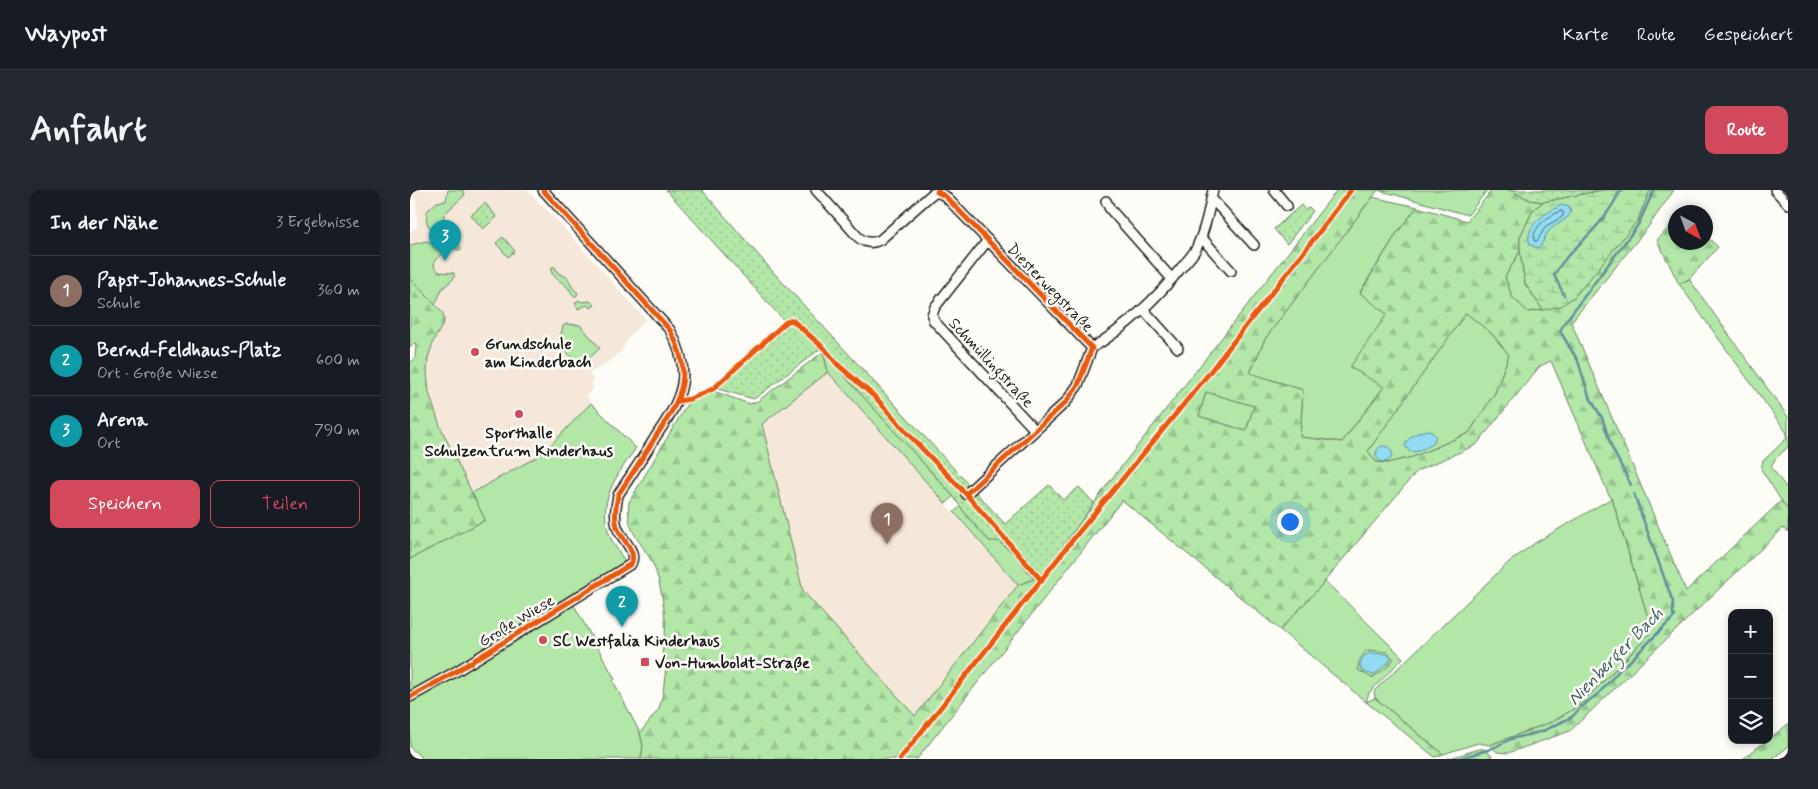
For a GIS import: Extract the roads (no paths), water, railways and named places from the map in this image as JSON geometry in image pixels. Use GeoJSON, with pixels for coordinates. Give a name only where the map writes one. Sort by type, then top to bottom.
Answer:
{"type":"FeatureCollection","features":[{"type":"Feature","properties":{"kind":"street","name":"Große Wiese"},"geometry":{"type":"LineString","coordinates":[[410,697],[524,631],[628,566],[633,561],[633,553],[622,538],[615,518],[618,494],[675,409],[678,401],[682,381],[681,352],[667,326],[543,190]]}},
{"type":"Feature","properties":{"kind":"street","name":"Diesterwegstraße"},"geometry":{"type":"LineString","coordinates":[[816,190],[858,237],[870,243],[880,240],[925,199],[937,192],[945,196],[1092,348],[1081,378],[1071,395],[966,494]]}},
{"type":"Feature","properties":{"kind":"street"},"geometry":{"type":"LineString","coordinates":[[1274,190],[1287,206]]}},
{"type":"Feature","properties":{"kind":"street"},"geometry":{"type":"LineString","coordinates":[[1775,190],[1788,204]]}},
{"type":"Feature","properties":{"kind":"street"},"geometry":{"type":"LineString","coordinates":[[1092,348],[1108,338],[1143,309],[1172,279],[1195,251],[1206,222],[1212,194]]}},
{"type":"Feature","properties":{"kind":"street"},"geometry":{"type":"LineString","coordinates":[[1212,194],[1254,245]]}},
{"type":"Feature","properties":{"kind":"street"},"geometry":{"type":"LineString","coordinates":[[1106,201],[1110,209],[1172,279]]}},
{"type":"Feature","properties":{"kind":"street"},"geometry":{"type":"LineString","coordinates":[[1200,237],[1231,271]]}},
{"type":"Feature","properties":{"kind":"street","name":"Schmüllingstraße"},"geometry":{"type":"LineString","coordinates":[[988,240],[935,307],[932,315],[934,320],[1035,430]]}},
{"type":"Feature","properties":{"kind":"street"},"geometry":{"type":"LineString","coordinates":[[1143,309],[1178,348]]}},
{"type":"Feature","properties":{"kind":"water"},"geometry":{"type":"Polygon","coordinates":[[[1562,205],[1569,207],[1571,213],[1549,231],[1538,248],[1530,245],[1530,231],[1533,225],[1543,215],[1562,205]]]}},
{"type":"Feature","properties":{"kind":"water"},"geometry":{"type":"Polygon","coordinates":[[[1428,430],[1436,437],[1433,444],[1419,451],[1410,452],[1405,446],[1408,440],[1417,433],[1428,430]]]}},
{"type":"Feature","properties":{"kind":"water"},"geometry":{"type":"Polygon","coordinates":[[[1384,446],[1392,454],[1384,462],[1376,454],[1384,446]]]}},
{"type":"Feature","properties":{"kind":"water"},"geometry":{"type":"Polygon","coordinates":[[[1371,653],[1386,654],[1390,656],[1391,660],[1374,675],[1364,672],[1360,667],[1363,658],[1371,653]]]}},
{"type":"Feature","properties":{"kind":"waterway"},"geometry":{"type":"LineString","coordinates":[[1564,295],[1554,275],[1568,255],[1602,220],[1619,193],[1624,190]]}},
{"type":"Feature","properties":{"kind":"waterway","name":"Nienberger Bach"},"geometry":{"type":"LineString","coordinates":[[1631,485],[1612,448],[1602,418],[1589,396],[1578,361],[1560,331],[1638,225],[1654,190]]}},
{"type":"Feature","properties":{"kind":"waterway","name":"Nienberger Bach"},"geometry":{"type":"LineString","coordinates":[[1457,759],[1491,749],[1511,739],[1543,731],[1572,717],[1599,693],[1624,665],[1675,616],[1673,614],[1673,602],[1634,494]]}},
{"type":"Feature","properties":{"kind":"place","name":"Arena"},"geometry":{"type":"Point","coordinates":[445,261]}},
{"type":"Feature","properties":{"kind":"place","name":"Grundschule am Kinderbach"},"geometry":{"type":"Point","coordinates":[475,352]}},
{"type":"Feature","properties":{"kind":"place","name":"Sporthalle Schulzentrum Kinderhaus"},"geometry":{"type":"Point","coordinates":[519,414]}},
{"type":"Feature","properties":{"kind":"place","name":"Papst-Johannes-Schule"},"geometry":{"type":"Point","coordinates":[887,544]}},
{"type":"Feature","properties":{"kind":"place","name":"Bernd-Feldhaus-Platz"},"geometry":{"type":"Point","coordinates":[622,627]}},
{"type":"Feature","properties":{"kind":"place","name":"SC Westfalia Kinderhaus"},"geometry":{"type":"Point","coordinates":[543,640]}},
{"type":"Feature","properties":{"kind":"place","name":"Von-Humboldt-Straße"},"geometry":{"type":"Point","coordinates":[645,662]}}]}
